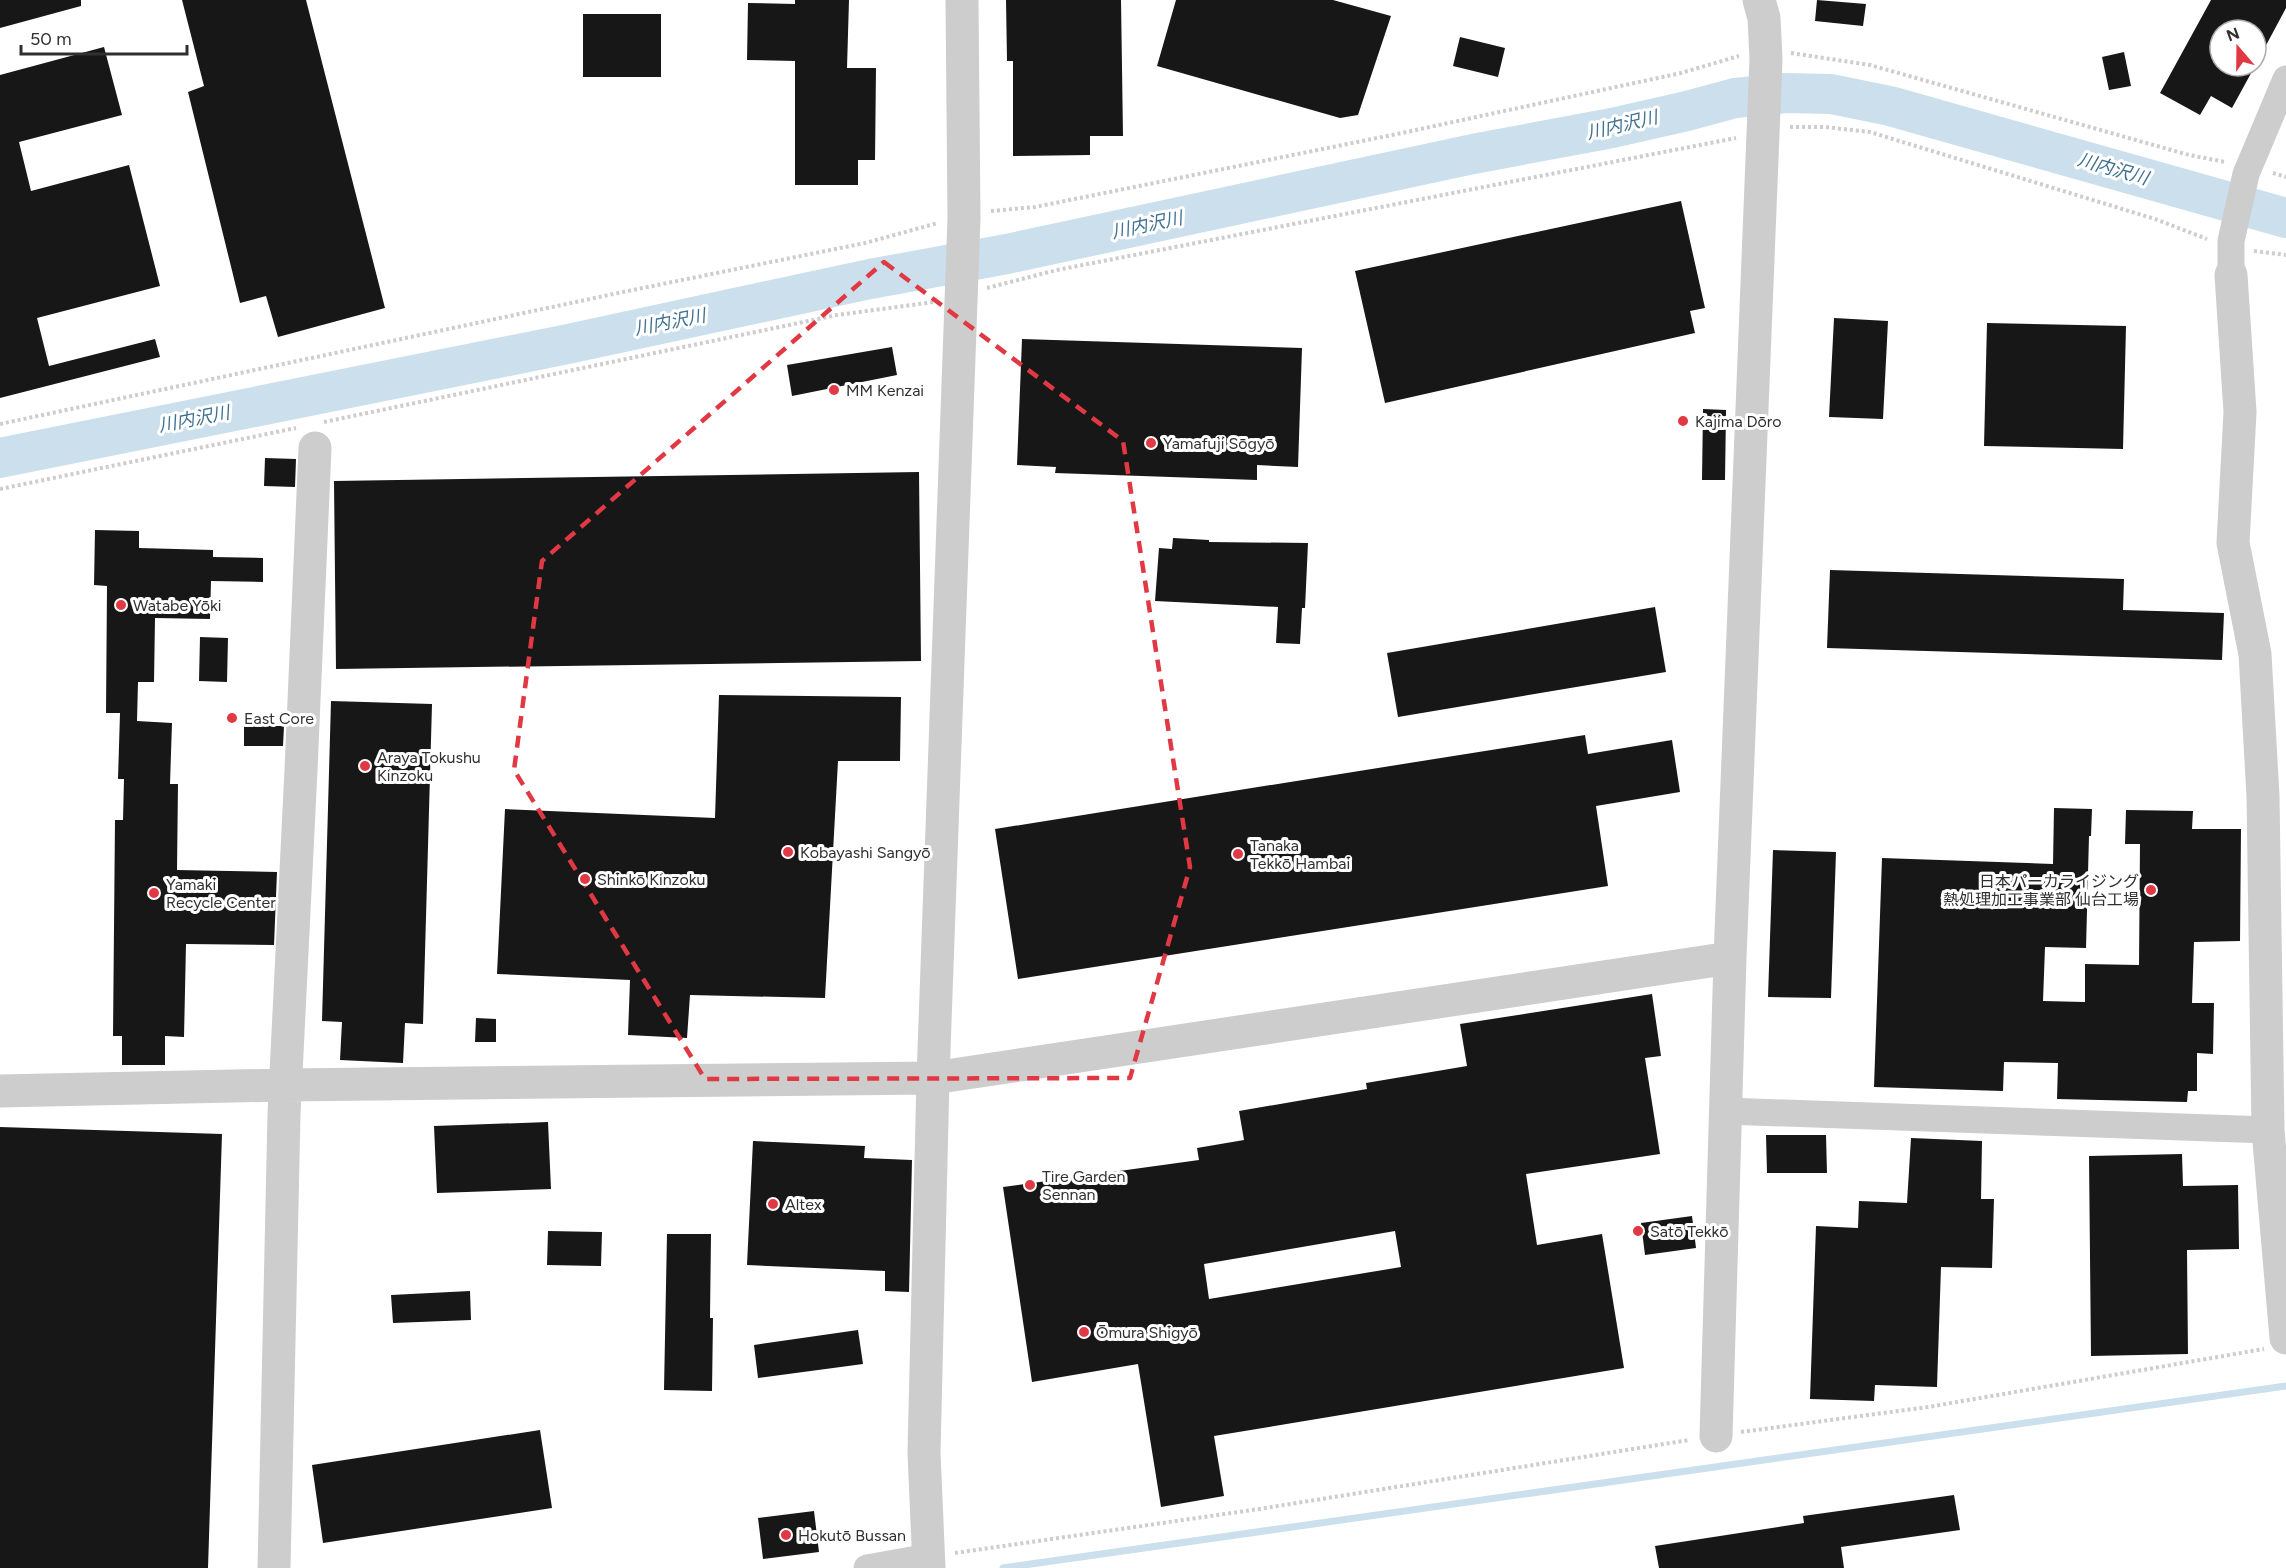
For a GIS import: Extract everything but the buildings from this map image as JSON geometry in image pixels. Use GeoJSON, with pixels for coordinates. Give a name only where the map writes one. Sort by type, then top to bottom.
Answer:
{"type":"FeatureCollection","features":[{"type":"Feature","properties":{"kind":"street"},"geometry":{"type":"LineString","coordinates":[[867,1568],[928,1563],[924,1453],[933,1078],[964,216],[962,0]]}},
{"type":"Feature","properties":{"kind":"street"},"geometry":{"type":"LineString","coordinates":[[1716,1436],[1730,958],[1766,56],[1764,18],[1759,0]]}},
{"type":"Feature","properties":{"kind":"street"},"geometry":{"type":"LineString","coordinates":[[2280,1343],[2268,1130],[2275,796],[2255,654],[2233,543],[2240,412],[2230,255],[2248,169],[2286,79]]}},
{"type":"Feature","properties":{"kind":"street"},"geometry":{"type":"LineString","coordinates":[[273,1568],[285,1085],[310,433]]}},
{"type":"Feature","properties":{"kind":"street"},"geometry":{"type":"LineString","coordinates":[[0,1091],[285,1085],[933,1078],[1730,958]]}},
{"type":"Feature","properties":{"kind":"street"},"geometry":{"type":"LineString","coordinates":[[1725,1111],[2268,1130]]}},
{"type":"Feature","properties":{"kind":"path"},"geometry":{"type":"LineString","coordinates":[[0,424],[865,243],[964,216],[1067,201],[1402,133],[1681,73],[1739,56],[1792,53],[1870,66],[2189,155],[2286,177]]}},
{"type":"Feature","properties":{"kind":"path"},"geometry":{"type":"LineString","coordinates":[[0,489],[310,433],[837,315],[961,295],[1057,270],[1762,129],[1825,127],[1870,132],[2155,219],[2230,255],[2286,255]]}},
{"type":"Feature","properties":{"kind":"path"},"geometry":{"type":"LineString","coordinates":[[928,1563],[1716,1436],[1928,1407],[2280,1343]]}},
{"type":"Feature","properties":{"kind":"highlighted area"},"geometry":{"type":"Polygon","coordinates":[[[884,262],[1123,441],[1190,867],[1130,1078],[705,1079],[514,770],[542,561],[884,262]]]}},
{"type":"Feature","properties":{"kind":"waterway","name":"川内沢川"},"geometry":{"type":"LineString","coordinates":[[0,458],[568,344],[870,279],[1007,254],[1473,154],[1612,128],[1735,98],[1786,93],[1831,94],[1890,106],[2286,218]]}},
{"type":"Feature","properties":{"kind":"waterway"},"geometry":{"type":"LineString","coordinates":[[1003,1568],[2286,1386]]}},
{"type":"Feature","properties":{"kind":"place","name":"MM Kenzai"},"geometry":{"type":"Point","coordinates":[834,390]}},
{"type":"Feature","properties":{"kind":"place","name":"Kajima Dōro"},"geometry":{"type":"Point","coordinates":[1683,421]}},
{"type":"Feature","properties":{"kind":"place","name":"Yamafuji Sōgyō"},"geometry":{"type":"Point","coordinates":[1151,443]}},
{"type":"Feature","properties":{"kind":"place","name":"Watabe Yōki"},"geometry":{"type":"Point","coordinates":[121,605]}},
{"type":"Feature","properties":{"kind":"place","name":"East Core"},"geometry":{"type":"Point","coordinates":[232,718]}},
{"type":"Feature","properties":{"kind":"place","name":"Araya Tokushu Kinzoku"},"geometry":{"type":"Point","coordinates":[365,766]}},
{"type":"Feature","properties":{"kind":"place","name":"Kobayashi Sangyō"},"geometry":{"type":"Point","coordinates":[788,852]}},
{"type":"Feature","properties":{"kind":"place","name":"Tanaka Tekkō Hambai"},"geometry":{"type":"Point","coordinates":[1238,854]}},
{"type":"Feature","properties":{"kind":"place","name":"Shinkō Kinzoku"},"geometry":{"type":"Point","coordinates":[585,879]}},
{"type":"Feature","properties":{"kind":"place","name":"日本パーカライジング 熱処理加工事業部 仙台工場"},"geometry":{"type":"Point","coordinates":[2151,890]}},
{"type":"Feature","properties":{"kind":"place","name":"Yamaki Recycle Center"},"geometry":{"type":"Point","coordinates":[154,893]}},
{"type":"Feature","properties":{"kind":"place","name":"Tire Garden Sennan"},"geometry":{"type":"Point","coordinates":[1030,1185]}},
{"type":"Feature","properties":{"kind":"place","name":"Altex"},"geometry":{"type":"Point","coordinates":[773,1204]}},
{"type":"Feature","properties":{"kind":"place","name":"Satō Tekkō"},"geometry":{"type":"Point","coordinates":[1638,1231]}},
{"type":"Feature","properties":{"kind":"place","name":"Ōmura Shigyō"},"geometry":{"type":"Point","coordinates":[1084,1332]}},
{"type":"Feature","properties":{"kind":"place","name":"Hokutō Bussan"},"geometry":{"type":"Point","coordinates":[786,1535]}}]}
